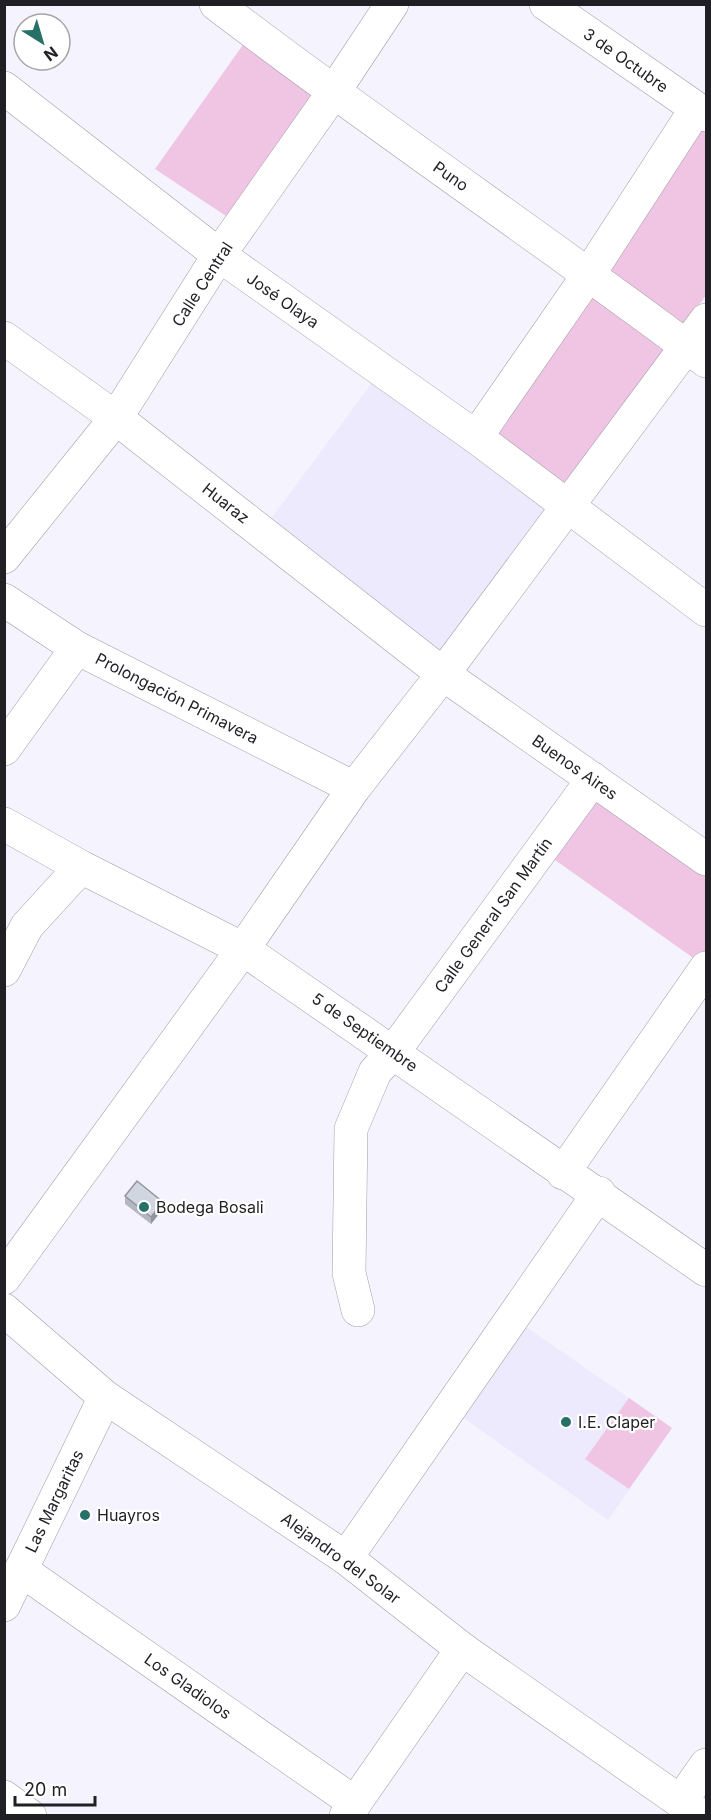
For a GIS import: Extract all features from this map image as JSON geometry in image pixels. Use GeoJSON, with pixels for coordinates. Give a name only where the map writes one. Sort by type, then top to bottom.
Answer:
{"type":"FeatureCollection","features":[{"type":"Feature","properties":{"kind":"street","name":"Puno"},"geometry":{"type":"LineString","coordinates":[[216,4],[333,93],[589,274],[697,354]]}},
{"type":"Feature","properties":{"kind":"street","name":"Calle Central"},"geometry":{"type":"LineString","coordinates":[[4,557],[117,418],[219,255],[333,93],[392,4]]}},
{"type":"Feature","properties":{"kind":"street","name":"3 de Octubre"},"geometry":{"type":"LineString","coordinates":[[546,4],[701,112]]}},
{"type":"Feature","properties":{"kind":"street","name":"José Olaya"},"geometry":{"type":"LineString","coordinates":[[4,88],[219,255],[476,437],[566,507],[706,610]]}},
{"type":"Feature","properties":{"kind":"street"},"geometry":{"type":"LineString","coordinates":[[476,437],[701,112]]}},
{"type":"Feature","properties":{"kind":"street"},"geometry":{"type":"LineString","coordinates":[[4,1278],[243,949],[354,788],[443,674],[566,507],[697,354],[706,320]]}},
{"type":"Feature","properties":{"kind":"street","name":"Huaraz"},"geometry":{"type":"LineString","coordinates":[[4,338],[117,418],[443,674]]}},
{"type":"Feature","properties":{"kind":"street","name":"Prolongación Primavera"},"geometry":{"type":"LineString","coordinates":[[4,600],[77,648],[354,788]]}},
{"type":"Feature","properties":{"kind":"street"},"geometry":{"type":"LineString","coordinates":[[4,749],[77,648]]}},
{"type":"Feature","properties":{"kind":"street","name":"Buenos Aires"},"geometry":{"type":"LineString","coordinates":[[443,674],[706,859]]}},
{"type":"Feature","properties":{"kind":"street","name":"Calle General San Martín"},"geometry":{"type":"LineString","coordinates":[[358,1310],[349,1273],[351,1129],[375,1072],[394,1051],[593,779]]}},
{"type":"Feature","properties":{"kind":"street","name":"5 de Septiembre"},"geometry":{"type":"LineString","coordinates":[[4,824],[81,867],[243,949],[394,1051],[563,1173],[599,1193],[706,1270]]}},
{"type":"Feature","properties":{"kind":"street"},"geometry":{"type":"LineString","coordinates":[[4,970],[27,926],[81,867]]}},
{"type":"Feature","properties":{"kind":"street"},"geometry":{"type":"LineString","coordinates":[[563,1173],[706,968]]}},
{"type":"Feature","properties":{"kind":"street"},"geometry":{"type":"LineString","coordinates":[[346,1558],[599,1193]]}},
{"type":"Feature","properties":{"kind":"street","name":"Alejandro del Solar"},"geometry":{"type":"LineString","coordinates":[[4,1310],[105,1397],[346,1558],[462,1649],[691,1808]]}},
{"type":"Feature","properties":{"kind":"street","name":"Las Margaritas"},"geometry":{"type":"LineString","coordinates":[[4,1605],[105,1397]]}},
{"type":"Feature","properties":{"kind":"street","name":"Los Gladiolos"},"geometry":{"type":"LineString","coordinates":[[21,1570],[350,1809]]}},
{"type":"Feature","properties":{"kind":"street"},"geometry":{"type":"LineString","coordinates":[[350,1809],[462,1649]]}},
{"type":"Feature","properties":{"kind":"street"},"geometry":{"type":"LineString","coordinates":[[691,1808],[706,1765]]}},
{"type":"Feature","properties":{"kind":"street"},"geometry":{"type":"LineString","coordinates":[[4,1797],[30,1815]]}},
{"type":"Feature","properties":{"kind":"shaded area"},"geometry":{"type":"Polygon","coordinates":[[[252,32],[332,90],[238,224],[155,169],[252,32]]]}},
{"type":"Feature","properties":{"kind":"shaded area"},"geometry":{"type":"Polygon","coordinates":[[[705,126],[706,295],[685,326],[605,271],[705,126]]]}},
{"type":"Feature","properties":{"kind":"shaded area"},"geometry":{"type":"Polygon","coordinates":[[[591,287],[671,344],[569,491],[487,435],[591,287]]]}},
{"type":"Feature","properties":{"kind":"shaded area"},"geometry":{"type":"Polygon","coordinates":[[[374,380],[547,511],[438,654],[270,520],[374,380]]]}},
{"type":"Feature","properties":{"kind":"shaded area"},"geometry":{"type":"Polygon","coordinates":[[[593,779],[706,859],[706,967],[541,850],[593,779]]]}},
{"type":"Feature","properties":{"kind":"shaded area","name":"I.E. Claper"},"geometry":{"type":"Polygon","coordinates":[[[525,1326],[672,1428],[608,1520],[461,1416],[525,1326]]]}},
{"type":"Feature","properties":{"kind":"shaded area"},"geometry":{"type":"Polygon","coordinates":[[[629,1398],[672,1428],[629,1489],[585,1459],[629,1398]]]}},
{"type":"Feature","properties":{"kind":"building"},"geometry":{"type":"Polygon","coordinates":[[[137,1181],[163,1202],[151,1217],[125,1196],[137,1181]]]}},
{"type":"Feature","properties":{"kind":"place","name":"Bodega Bosali"},"geometry":{"type":"Point","coordinates":[144,1207]}},
{"type":"Feature","properties":{"kind":"place","name":"I.E. Claper"},"geometry":{"type":"Point","coordinates":[566,1422]}},
{"type":"Feature","properties":{"kind":"place","name":"Huayros"},"geometry":{"type":"Point","coordinates":[85,1515]}}]}
